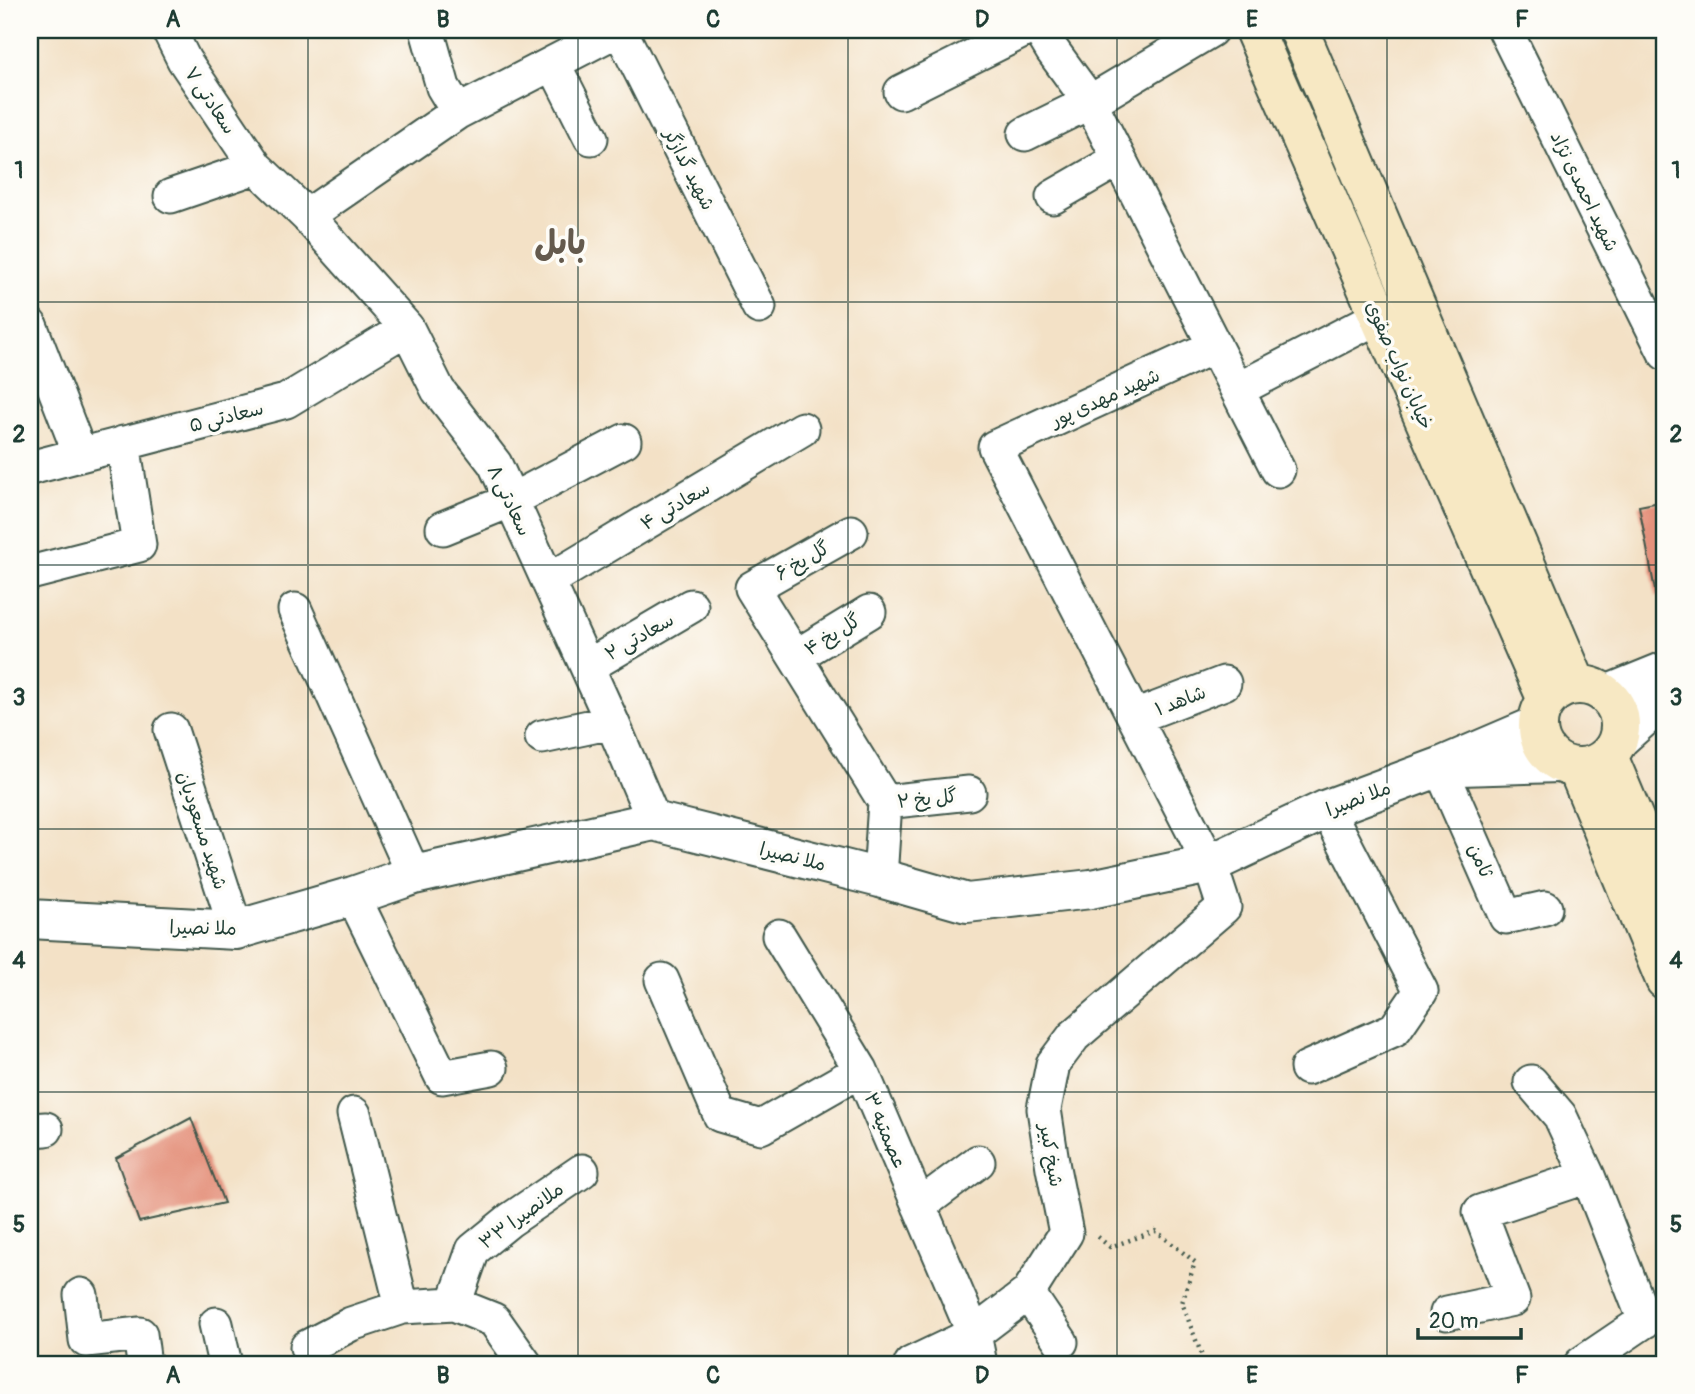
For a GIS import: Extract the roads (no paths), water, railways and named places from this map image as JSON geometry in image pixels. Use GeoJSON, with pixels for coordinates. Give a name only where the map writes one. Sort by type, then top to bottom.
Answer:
{"type":"FeatureCollection","features":[{"type":"Feature","properties":{"kind":"main road","name":"خیابان نواب صفوی"},"geometry":{"type":"LineString","coordinates":[[1254,30],[1378,315],[1567,701]]}},
{"type":"Feature","properties":{"kind":"main road","name":"خیابان نواب صفوی"},"geometry":{"type":"LineString","coordinates":[[1299,30],[1414,298],[1567,701]]}},
{"type":"Feature","properties":{"kind":"main road"},"geometry":{"type":"LineString","coordinates":[[1567,701],[1619,715],[1591,757],[1548,754],[1540,741],[1567,701]]}},
{"type":"Feature","properties":{"kind":"main road"},"geometry":{"type":"LineString","coordinates":[[1591,757],[1665,892]]}},
{"type":"Feature","properties":{"kind":"main road"},"geometry":{"type":"LineString","coordinates":[[1591,757],[1665,980]]}},
{"type":"Feature","properties":{"kind":"street","name":"سعادتی ۷"},"geometry":{"type":"LineString","coordinates":[[169,30],[184,60],[256,167],[307,216]]}},
{"type":"Feature","properties":{"kind":"street"},"geometry":{"type":"LineString","coordinates":[[427,30],[443,87],[458,112]]}},
{"type":"Feature","properties":{"kind":"street"},"geometry":{"type":"LineString","coordinates":[[307,216],[458,112],[619,30]]}},
{"type":"Feature","properties":{"kind":"street","name":"شهید گدازگر"},"geometry":{"type":"LineString","coordinates":[[619,30],[759,307]]}},
{"type":"Feature","properties":{"kind":"street"},"geometry":{"type":"LineString","coordinates":[[901,92],[1025,30]]}},
{"type":"Feature","properties":{"kind":"street"},"geometry":{"type":"LineString","coordinates":[[1040,30],[1090,102],[1278,470]]}},
{"type":"Feature","properties":{"kind":"street"},"geometry":{"type":"LineString","coordinates":[[1025,134],[1090,102],[1211,30]]}},
{"type":"Feature","properties":{"kind":"street","name":"شهید احمدی نژاد"},"geometry":{"type":"LineString","coordinates":[[1506,30],[1665,353]]}},
{"type":"Feature","properties":{"kind":"street"},"geometry":{"type":"LineString","coordinates":[[553,62],[591,138]]}},
{"type":"Feature","properties":{"kind":"street"},"geometry":{"type":"LineString","coordinates":[[1053,197],[1119,159]]}},
{"type":"Feature","properties":{"kind":"street"},"geometry":{"type":"LineString","coordinates":[[171,196],[256,167]]}},
{"type":"Feature","properties":{"kind":"street","name":"سعادتی ۸"},"geometry":{"type":"LineString","coordinates":[[307,216],[407,328],[438,390],[495,464],[654,821]]}},
{"type":"Feature","properties":{"kind":"street"},"geometry":{"type":"LineString","coordinates":[[1237,390],[1414,298]]}},
{"type":"Feature","properties":{"kind":"street"},"geometry":{"type":"LineString","coordinates":[[30,325],[80,454]]}},
{"type":"Feature","properties":{"kind":"street","name":"سعادتی ۵"},"geometry":{"type":"LineString","coordinates":[[30,468],[286,401],[407,328]]}},
{"type":"Feature","properties":{"kind":"street","name":"شهید مهدی پور"},"geometry":{"type":"LineString","coordinates":[[1135,717],[995,447],[1215,346]]}},
{"type":"Feature","properties":{"kind":"street","name":"سعادتی ۴"},"geometry":{"type":"LineString","coordinates":[[548,581],[802,429]]}},
{"type":"Feature","properties":{"kind":"street"},"geometry":{"type":"LineString","coordinates":[[443,528],[512,500],[624,441]]}},
{"type":"Feature","properties":{"kind":"street"},"geometry":{"type":"LineString","coordinates":[[30,573],[139,545],[122,443]]}},
{"type":"Feature","properties":{"kind":"street","name":"گل یخ ۶"},"geometry":{"type":"LineString","coordinates":[[795,657],[752,589],[851,532]]}},
{"type":"Feature","properties":{"kind":"street","name":"سعادتی ۲"},"geometry":{"type":"LineString","coordinates":[[587,667],[691,606]]}},
{"type":"Feature","properties":{"kind":"street"},"geometry":{"type":"LineString","coordinates":[[295,610],[414,875]]}},
{"type":"Feature","properties":{"kind":"street","name":"گل یخ ۴"},"geometry":{"type":"LineString","coordinates":[[795,657],[869,611]]}},
{"type":"Feature","properties":{"kind":"street"},"geometry":{"type":"LineString","coordinates":[[795,657],[886,802],[880,878]]}},
{"type":"Feature","properties":{"kind":"street","name":"ملا نصیرا"},"geometry":{"type":"LineString","coordinates":[[30,919],[236,930],[414,875],[654,821],[880,878],[967,903],[1091,889],[1210,864],[1327,809],[1440,767],[1567,701],[1665,671]]}},
{"type":"Feature","properties":{"kind":"street","name":"شاهد ۱"},"geometry":{"type":"LineString","coordinates":[[1135,717],[1224,683]]}},
{"type":"Feature","properties":{"kind":"street"},"geometry":{"type":"LineString","coordinates":[[1440,767],[1591,757],[1665,698]]}},
{"type":"Feature","properties":{"kind":"street"},"geometry":{"type":"LineString","coordinates":[[1135,717],[1210,864]]}},
{"type":"Feature","properties":{"kind":"street"},"geometry":{"type":"LineString","coordinates":[[542,737],[612,722]]}},
{"type":"Feature","properties":{"kind":"street","name":"شهید مسعودیان"},"geometry":{"type":"LineString","coordinates":[[171,730],[236,930]]}},
{"type":"Feature","properties":{"kind":"street","name":"ثامن"},"geometry":{"type":"LineString","coordinates":[[1440,767],[1506,917],[1545,908]]}},
{"type":"Feature","properties":{"kind":"street","name":"گل یخ ۲"},"geometry":{"type":"LineString","coordinates":[[886,802],[969,793]]}},
{"type":"Feature","properties":{"kind":"street"},"geometry":{"type":"LineString","coordinates":[[1307,1068],[1395,1029],[1421,991],[1327,809]]}},
{"type":"Feature","properties":{"kind":"street","name":"شیخ کبیر"},"geometry":{"type":"LineString","coordinates":[[911,1364],[977,1349],[1028,1293],[1066,1233],[1044,1109],[1053,1063],[1074,1036],[1224,907],[1210,864]]}},
{"type":"Feature","properties":{"kind":"street"},"geometry":{"type":"LineString","coordinates":[[353,896],[442,1077],[491,1068]]}},
{"type":"Feature","properties":{"kind":"street","name":"عصمتیه ۳"},"geometry":{"type":"LineString","coordinates":[[779,936],[860,1070],[977,1349]]}},
{"type":"Feature","properties":{"kind":"street"},"geometry":{"type":"LineString","coordinates":[[662,980],[720,1115],[761,1127],[860,1070]]}},
{"type":"Feature","properties":{"kind":"street"},"geometry":{"type":"LineString","coordinates":[[1531,1082],[1560,1116],[1655,1314],[1581,1364]]}},
{"type":"Feature","properties":{"kind":"street"},"geometry":{"type":"LineString","coordinates":[[354,1114],[402,1307]]}},
{"type":"Feature","properties":{"kind":"street"},"geometry":{"type":"LineString","coordinates":[[919,1206],[978,1162]]}},
{"type":"Feature","properties":{"kind":"street","name":"ملانصیرا ۳۳"},"geometry":{"type":"LineString","coordinates":[[454,1304],[473,1250],[510,1220],[582,1171]]}},
{"type":"Feature","properties":{"kind":"street"},"geometry":{"type":"LineString","coordinates":[[1447,1313],[1513,1299],[1480,1212],[1588,1175]]}},
{"type":"Feature","properties":{"kind":"street"},"geometry":{"type":"LineString","coordinates":[[1028,1293],[1061,1342]]}},
{"type":"Feature","properties":{"kind":"street"},"geometry":{"type":"LineString","coordinates":[[80,1295],[86,1340],[140,1334],[144,1364]]}},
{"type":"Feature","properties":{"kind":"street"},"geometry":{"type":"LineString","coordinates":[[307,1347],[351,1324],[402,1307],[454,1304],[494,1320],[525,1364]]}},
{"type":"Feature","properties":{"kind":"street"},"geometry":{"type":"LineString","coordinates":[[216,1324],[225,1364]]}},
{"type":"Feature","properties":{"kind":"district","name":"بابل"},"geometry":{"type":"Point","coordinates":[560,242]}}]}
